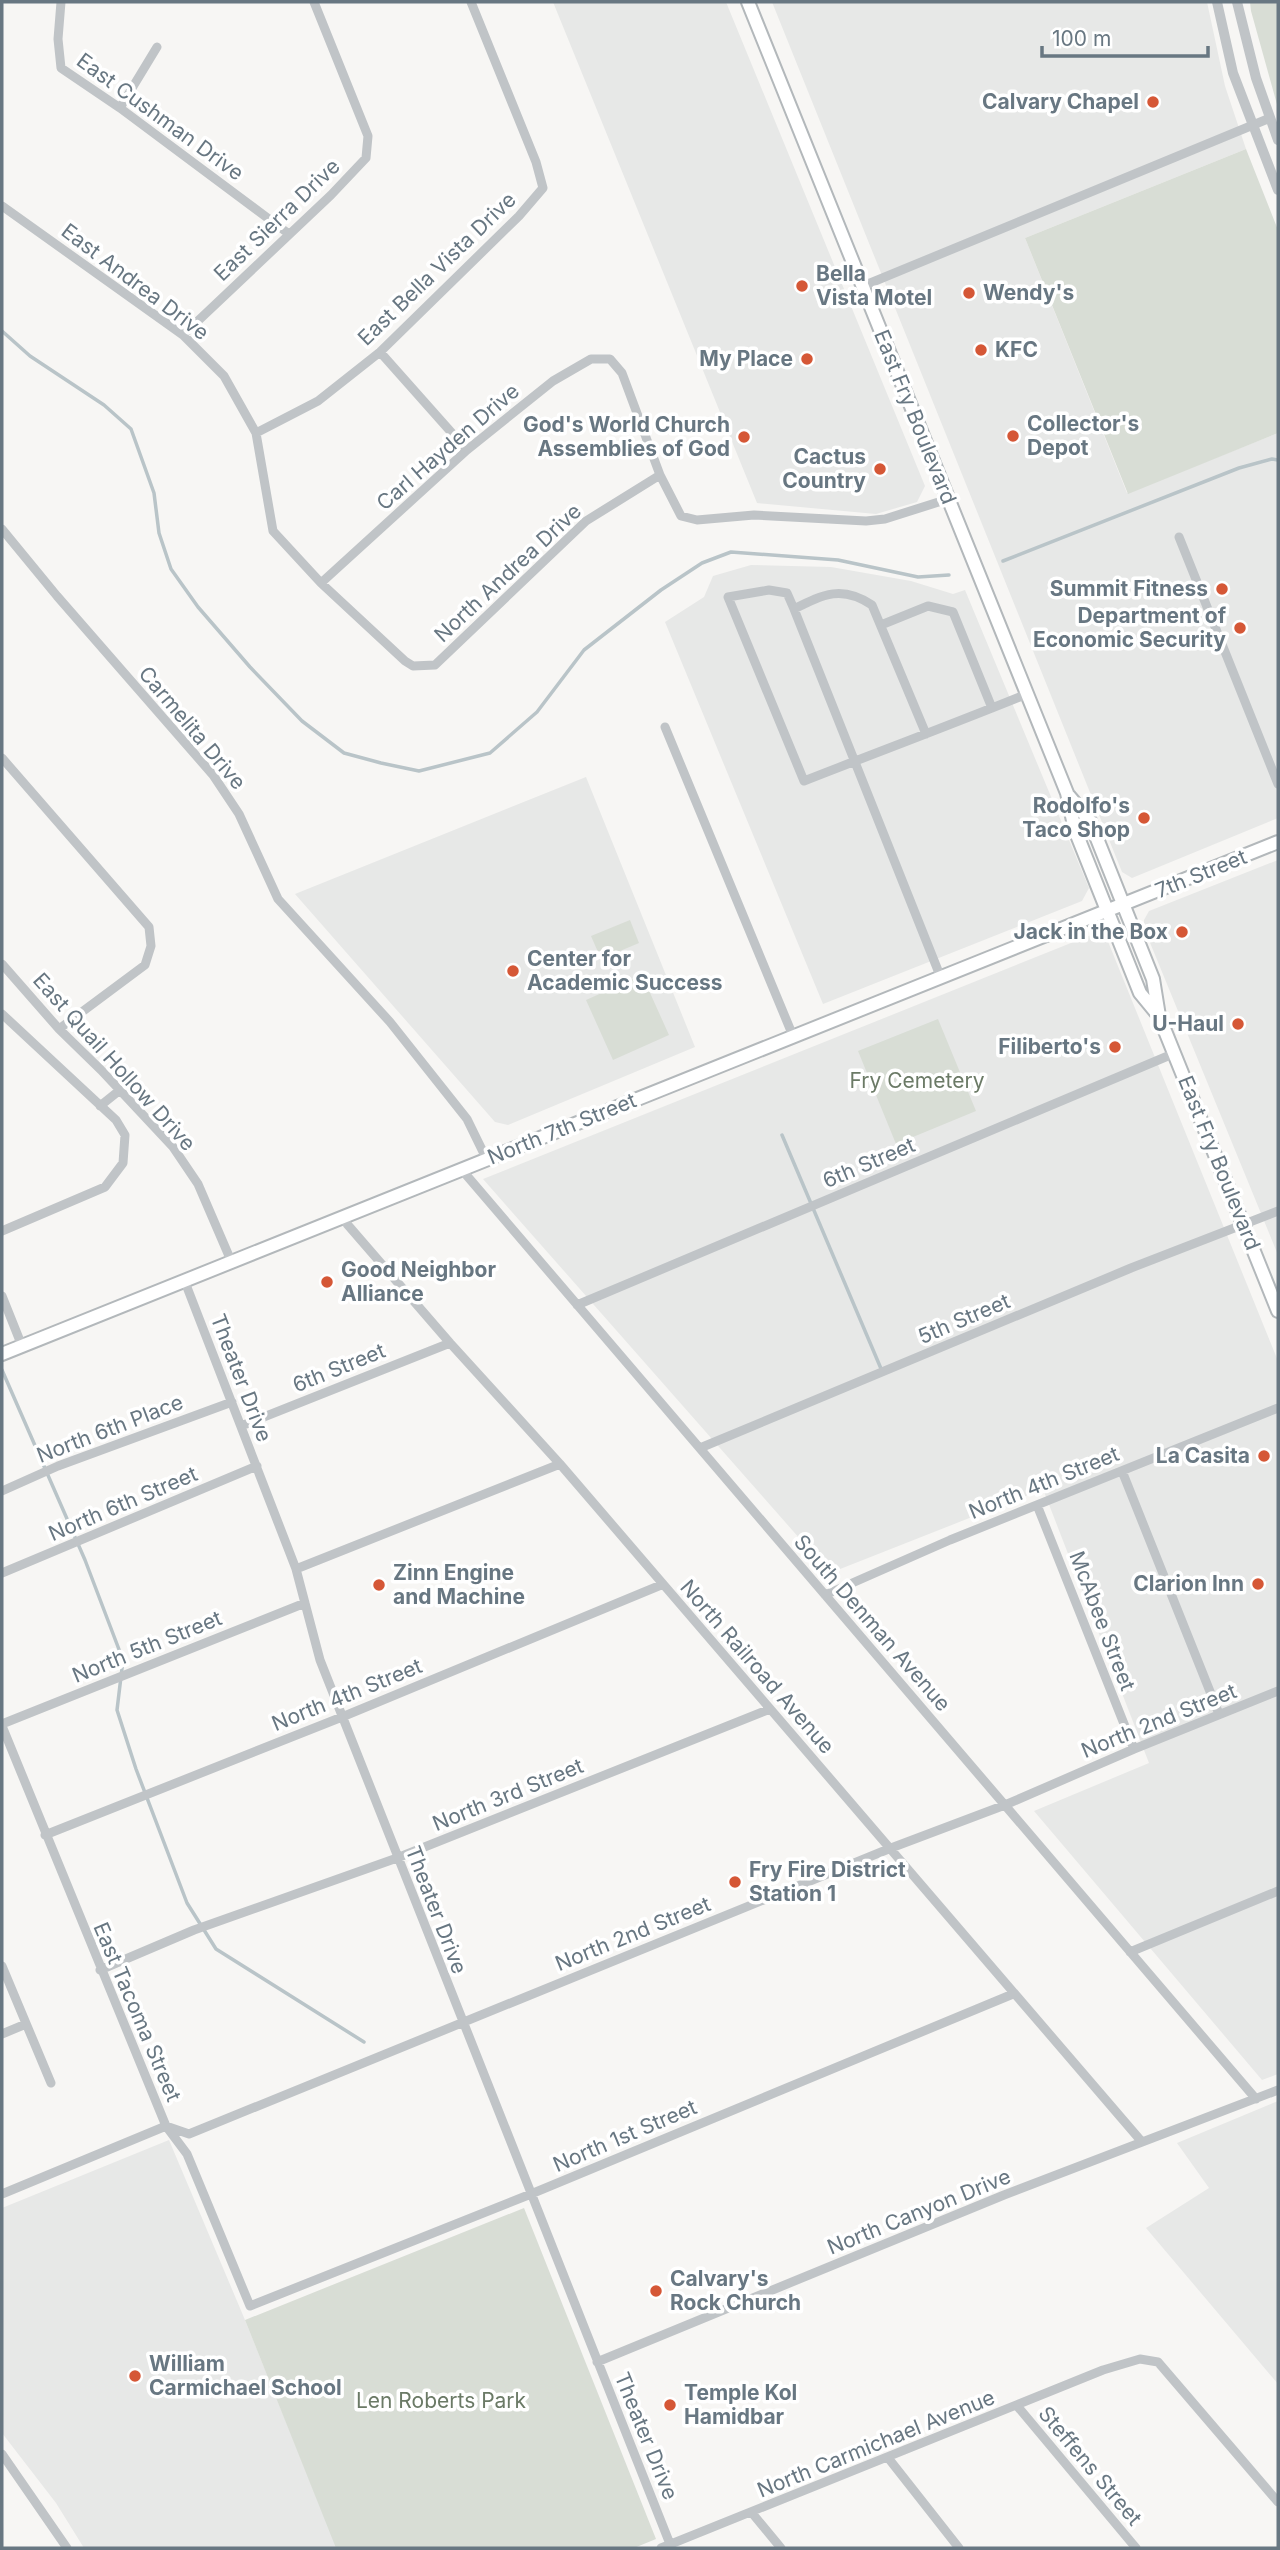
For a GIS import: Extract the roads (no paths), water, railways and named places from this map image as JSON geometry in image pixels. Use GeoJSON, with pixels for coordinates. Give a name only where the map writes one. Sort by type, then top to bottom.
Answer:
{"type":"FeatureCollection","features":[{"type":"Feature","properties":{"kind":"main road","name":"East Fry Boulevard"},"geometry":{"type":"LineString","coordinates":[[748,2],[1067,793],[1075,830],[1140,993],[1159,1016]]}},
{"type":"Feature","properties":{"kind":"main road","name":"East Fry Boulevard"},"geometry":{"type":"LineString","coordinates":[[1067,793],[1090,821],[1153,979],[1159,1016],[1278,1311]]}},
{"type":"Feature","properties":{"kind":"main road","name":"7th Street"},"geometry":{"type":"LineString","coordinates":[[1123,905],[1278,842]]}},
{"type":"Feature","properties":{"kind":"main road","name":"North 7th Street"},"geometry":{"type":"LineString","coordinates":[[2,1354],[1123,905]]}},
{"type":"Feature","properties":{"kind":"street","name":"East Cushman Drive"},"geometry":{"type":"LineString","coordinates":[[61,2],[58,39],[61,68],[120,108],[289,234]]}},
{"type":"Feature","properties":{"kind":"street","name":"East Sierra Drive"},"geometry":{"type":"LineString","coordinates":[[183,335],[331,195],[366,158],[368,136],[314,2]]}},
{"type":"Feature","properties":{"kind":"street","name":"East Bella Vista Drive"},"geometry":{"type":"LineString","coordinates":[[257,433],[318,401],[380,352],[519,216],[543,188],[536,162],[471,2]]}},
{"type":"Feature","properties":{"kind":"street"},"geometry":{"type":"LineString","coordinates":[[1217,2],[1233,73],[1278,190]]}},
{"type":"Feature","properties":{"kind":"street"},"geometry":{"type":"LineString","coordinates":[[1237,2],[1256,78],[1278,140]]}},
{"type":"Feature","properties":{"kind":"street"},"geometry":{"type":"LineString","coordinates":[[120,108],[157,47]]}},
{"type":"Feature","properties":{"kind":"street"},"geometry":{"type":"LineString","coordinates":[[863,286],[1270,118]]}},
{"type":"Feature","properties":{"kind":"street","name":"East Andrea Drive"},"geometry":{"type":"LineString","coordinates":[[2,206],[183,335],[224,376],[257,433],[273,531],[321,583],[413,666]]}},
{"type":"Feature","properties":{"kind":"street"},"geometry":{"type":"LineString","coordinates":[[380,352],[467,450]]}},
{"type":"Feature","properties":{"kind":"street","name":"Carl Hayden Drive"},"geometry":{"type":"LineString","coordinates":[[321,583],[467,450],[553,381],[591,359],[610,359],[622,373],[660,475]]}},
{"type":"Feature","properties":{"kind":"street"},"geometry":{"type":"LineString","coordinates":[[660,475],[681,516],[697,520],[754,515],[866,521],[885,519],[948,499]]}},
{"type":"Feature","properties":{"kind":"street","name":"North Andrea Drive"},"geometry":{"type":"LineString","coordinates":[[413,666],[436,665],[586,521],[660,475]]}},
{"type":"Feature","properties":{"kind":"street","name":"Carmelita Drive"},"geometry":{"type":"LineString","coordinates":[[2,529],[75,617],[214,775],[239,814],[278,900],[390,1022],[467,1119],[487,1160]]}},
{"type":"Feature","properties":{"kind":"street"},"geometry":{"type":"LineString","coordinates":[[1179,537],[1278,784]]}},
{"type":"Feature","properties":{"kind":"street"},"geometry":{"type":"LineString","coordinates":[[940,978],[854,761],[794,609],[787,593],[769,590],[728,597],[804,781],[854,761],[926,734],[1027,694]]}},
{"type":"Feature","properties":{"kind":"street"},"geometry":{"type":"LineString","coordinates":[[794,609],[817,597],[836,592],[857,594],[873,605],[926,734]]}},
{"type":"Feature","properties":{"kind":"street"},"geometry":{"type":"LineString","coordinates":[[881,625],[928,606],[953,612],[992,708]]}},
{"type":"Feature","properties":{"kind":"street"},"geometry":{"type":"LineString","coordinates":[[665,727],[793,1036]]}},
{"type":"Feature","properties":{"kind":"street"},"geometry":{"type":"LineString","coordinates":[[2,758],[149,927],[151,946],[145,965],[59,1029]]}},
{"type":"Feature","properties":{"kind":"street","name":"East Quail Hollow Drive"},"geometry":{"type":"LineString","coordinates":[[2,964],[59,1029],[173,1147],[198,1184],[232,1263]]}},
{"type":"Feature","properties":{"kind":"street"},"geometry":{"type":"LineString","coordinates":[[2,1014],[117,1120],[125,1135],[123,1163],[105,1187],[2,1231]]}},
{"type":"Feature","properties":{"kind":"street","name":"6th Street"},"geometry":{"type":"LineString","coordinates":[[577,1305],[1175,1053]]}},
{"type":"Feature","properties":{"kind":"street"},"geometry":{"type":"LineString","coordinates":[[100,1105],[120,1090]]}},
{"type":"Feature","properties":{"kind":"street","name":"South Denman Avenue"},"geometry":{"type":"LineString","coordinates":[[462,1170],[1256,2099]]}},
{"type":"Feature","properties":{"kind":"street","name":"5th Street"},"geometry":{"type":"LineString","coordinates":[[700,1448],[1131,1268],[1278,1212]]}},
{"type":"Feature","properties":{"kind":"street","name":"North Railroad Avenue"},"geometry":{"type":"LineString","coordinates":[[344,1217],[347,1224],[560,1464],[1142,2142]]}},
{"type":"Feature","properties":{"kind":"street","name":"Theater Drive"},"geometry":{"type":"LineString","coordinates":[[185,1282],[296,1569],[320,1660],[597,2362],[666,2546]]}},
{"type":"Feature","properties":{"kind":"street"},"geometry":{"type":"LineString","coordinates":[[2,1296],[22,1346]]}},
{"type":"Feature","properties":{"kind":"street","name":"6th Street"},"geometry":{"type":"LineString","coordinates":[[241,1426],[450,1343]]}},
{"type":"Feature","properties":{"kind":"street","name":"North 6th Place"},"geometry":{"type":"LineString","coordinates":[[2,1491],[58,1466],[232,1402]]}},
{"type":"Feature","properties":{"kind":"street","name":"North 4th Street"},"geometry":{"type":"LineString","coordinates":[[825,1595],[1037,1505],[1278,1408]]}},
{"type":"Feature","properties":{"kind":"street"},"geometry":{"type":"LineString","coordinates":[[296,1569],[560,1464]]}},
{"type":"Feature","properties":{"kind":"street","name":"North 6th Street"},"geometry":{"type":"LineString","coordinates":[[2,1573],[257,1466]]}},
{"type":"Feature","properties":{"kind":"street"},"geometry":{"type":"LineString","coordinates":[[1122,1471],[1219,1714]]}},
{"type":"Feature","properties":{"kind":"street","name":"McAbee Street"},"geometry":{"type":"LineString","coordinates":[[1037,1505],[1134,1749]]}},
{"type":"Feature","properties":{"kind":"street","name":"North 4th Street"},"geometry":{"type":"LineString","coordinates":[[45,1835],[342,1717],[661,1584]]}},
{"type":"Feature","properties":{"kind":"street","name":"North 5th Street"},"geometry":{"type":"LineString","coordinates":[[2,1725],[304,1603]]}},
{"type":"Feature","properties":{"kind":"street","name":"North 2nd Street"},"geometry":{"type":"LineString","coordinates":[[2,2194],[166,2126],[189,2134],[1278,1692]]}},
{"type":"Feature","properties":{"kind":"street","name":"North 3rd Street"},"geometry":{"type":"LineString","coordinates":[[100,1969],[194,1930],[397,1858],[770,1709]]}},
{"type":"Feature","properties":{"kind":"street","name":"East Tacoma Street"},"geometry":{"type":"LineString","coordinates":[[2,1725],[166,2126],[187,2154],[250,2306]]}},
{"type":"Feature","properties":{"kind":"street"},"geometry":{"type":"LineString","coordinates":[[1130,1952],[1278,1891]]}},
{"type":"Feature","properties":{"kind":"street"},"geometry":{"type":"LineString","coordinates":[[2,1966],[51,2084]]}},
{"type":"Feature","properties":{"kind":"street","name":"North 1st Street"},"geometry":{"type":"LineString","coordinates":[[250,2306],[531,2194],[1013,1994]]}},
{"type":"Feature","properties":{"kind":"street"},"geometry":{"type":"LineString","coordinates":[[2,2034],[26,2024]]}},
{"type":"Feature","properties":{"kind":"street","name":"North Canyon Drive"},"geometry":{"type":"LineString","coordinates":[[597,2362],[1004,2195],[1278,2090]]}},
{"type":"Feature","properties":{"kind":"street","name":"North Carmichael Avenue"},"geometry":{"type":"LineString","coordinates":[[666,2546],[889,2459],[1103,2370],[1140,2359],[1158,2362],[1278,2502]]}},
{"type":"Feature","properties":{"kind":"street","name":"Steffens Street"},"geometry":{"type":"LineString","coordinates":[[1018,2407],[1136,2548]]}},
{"type":"Feature","properties":{"kind":"street"},"geometry":{"type":"LineString","coordinates":[[2,2454],[67,2548]]}},
{"type":"Feature","properties":{"kind":"street"},"geometry":{"type":"LineString","coordinates":[[889,2459],[959,2548]]}},
{"type":"Feature","properties":{"kind":"street"},"geometry":{"type":"LineString","coordinates":[[752,2513],[781,2548]]}},
{"type":"Feature","properties":{"kind":"waterway"},"geometry":{"type":"LineString","coordinates":[[2,331],[30,356],[104,405],[131,429],[154,493],[159,533],[171,569],[198,607],[250,667],[302,721],[344,753],[381,763],[419,771],[490,753],[537,712],[584,650],[661,590],[702,563],[731,552],[838,560],[918,577],[949,575]]}},
{"type":"Feature","properties":{"kind":"waterway"},"geometry":{"type":"LineString","coordinates":[[1003,561],[1239,468],[1272,459],[1278,460]]}},
{"type":"Feature","properties":{"kind":"waterway"},"geometry":{"type":"LineString","coordinates":[[782,1135],[882,1371]]}},
{"type":"Feature","properties":{"kind":"waterway"},"geometry":{"type":"LineString","coordinates":[[2,1370],[85,1560],[123,1660],[117,1710],[136,1769],[187,1903],[216,1949],[364,2042]]}},
{"type":"Feature","properties":{"kind":"place","name":"Calvary Chapel"},"geometry":{"type":"Point","coordinates":[1153,102]}},
{"type":"Feature","properties":{"kind":"place","name":"Bella Vista Motel"},"geometry":{"type":"Point","coordinates":[802,286]}},
{"type":"Feature","properties":{"kind":"place","name":"Wendy's"},"geometry":{"type":"Point","coordinates":[969,293]}},
{"type":"Feature","properties":{"kind":"place","name":"KFC"},"geometry":{"type":"Point","coordinates":[981,350]}},
{"type":"Feature","properties":{"kind":"place","name":"My Place"},"geometry":{"type":"Point","coordinates":[807,359]}},
{"type":"Feature","properties":{"kind":"place","name":"Collector's Depot"},"geometry":{"type":"Point","coordinates":[1013,436]}},
{"type":"Feature","properties":{"kind":"place","name":"God's World Church Assemblies of God"},"geometry":{"type":"Point","coordinates":[744,437]}},
{"type":"Feature","properties":{"kind":"place","name":"Cactus Country"},"geometry":{"type":"Point","coordinates":[880,469]}},
{"type":"Feature","properties":{"kind":"place","name":"Summit Fitness"},"geometry":{"type":"Point","coordinates":[1222,589]}},
{"type":"Feature","properties":{"kind":"place","name":"Department of Economic Security"},"geometry":{"type":"Point","coordinates":[1240,628]}},
{"type":"Feature","properties":{"kind":"place","name":"Rodolfo's Taco Shop"},"geometry":{"type":"Point","coordinates":[1144,818]}},
{"type":"Feature","properties":{"kind":"place","name":"Jack in the Box"},"geometry":{"type":"Point","coordinates":[1182,932]}},
{"type":"Feature","properties":{"kind":"place","name":"Center for Academic Success"},"geometry":{"type":"Point","coordinates":[513,971]}},
{"type":"Feature","properties":{"kind":"place","name":"U-Haul"},"geometry":{"type":"Point","coordinates":[1238,1024]}},
{"type":"Feature","properties":{"kind":"place","name":"Filiberto's"},"geometry":{"type":"Point","coordinates":[1115,1047]}},
{"type":"Feature","properties":{"kind":"place","name":"Good Neighbor Alliance"},"geometry":{"type":"Point","coordinates":[327,1282]}},
{"type":"Feature","properties":{"kind":"place","name":"La Casita"},"geometry":{"type":"Point","coordinates":[1264,1456]}},
{"type":"Feature","properties":{"kind":"place","name":"Clarion Inn"},"geometry":{"type":"Point","coordinates":[1258,1584]}},
{"type":"Feature","properties":{"kind":"place","name":"Zinn Engine and Machine"},"geometry":{"type":"Point","coordinates":[379,1585]}},
{"type":"Feature","properties":{"kind":"place","name":"Fry Fire District Station 1"},"geometry":{"type":"Point","coordinates":[735,1882]}},
{"type":"Feature","properties":{"kind":"place","name":"Calvary's Rock Church"},"geometry":{"type":"Point","coordinates":[656,2291]}},
{"type":"Feature","properties":{"kind":"place","name":"William Carmichael School"},"geometry":{"type":"Point","coordinates":[135,2376]}},
{"type":"Feature","properties":{"kind":"place","name":"Temple Kol Hamidbar"},"geometry":{"type":"Point","coordinates":[670,2405]}},
{"type":"Feature","properties":{"kind":"park label","name":"Fry Cemetery"},"geometry":{"type":"Point","coordinates":[917,1081]}},
{"type":"Feature","properties":{"kind":"park label","name":"Len Roberts Park"},"geometry":{"type":"Point","coordinates":[441,2401]}}]}
